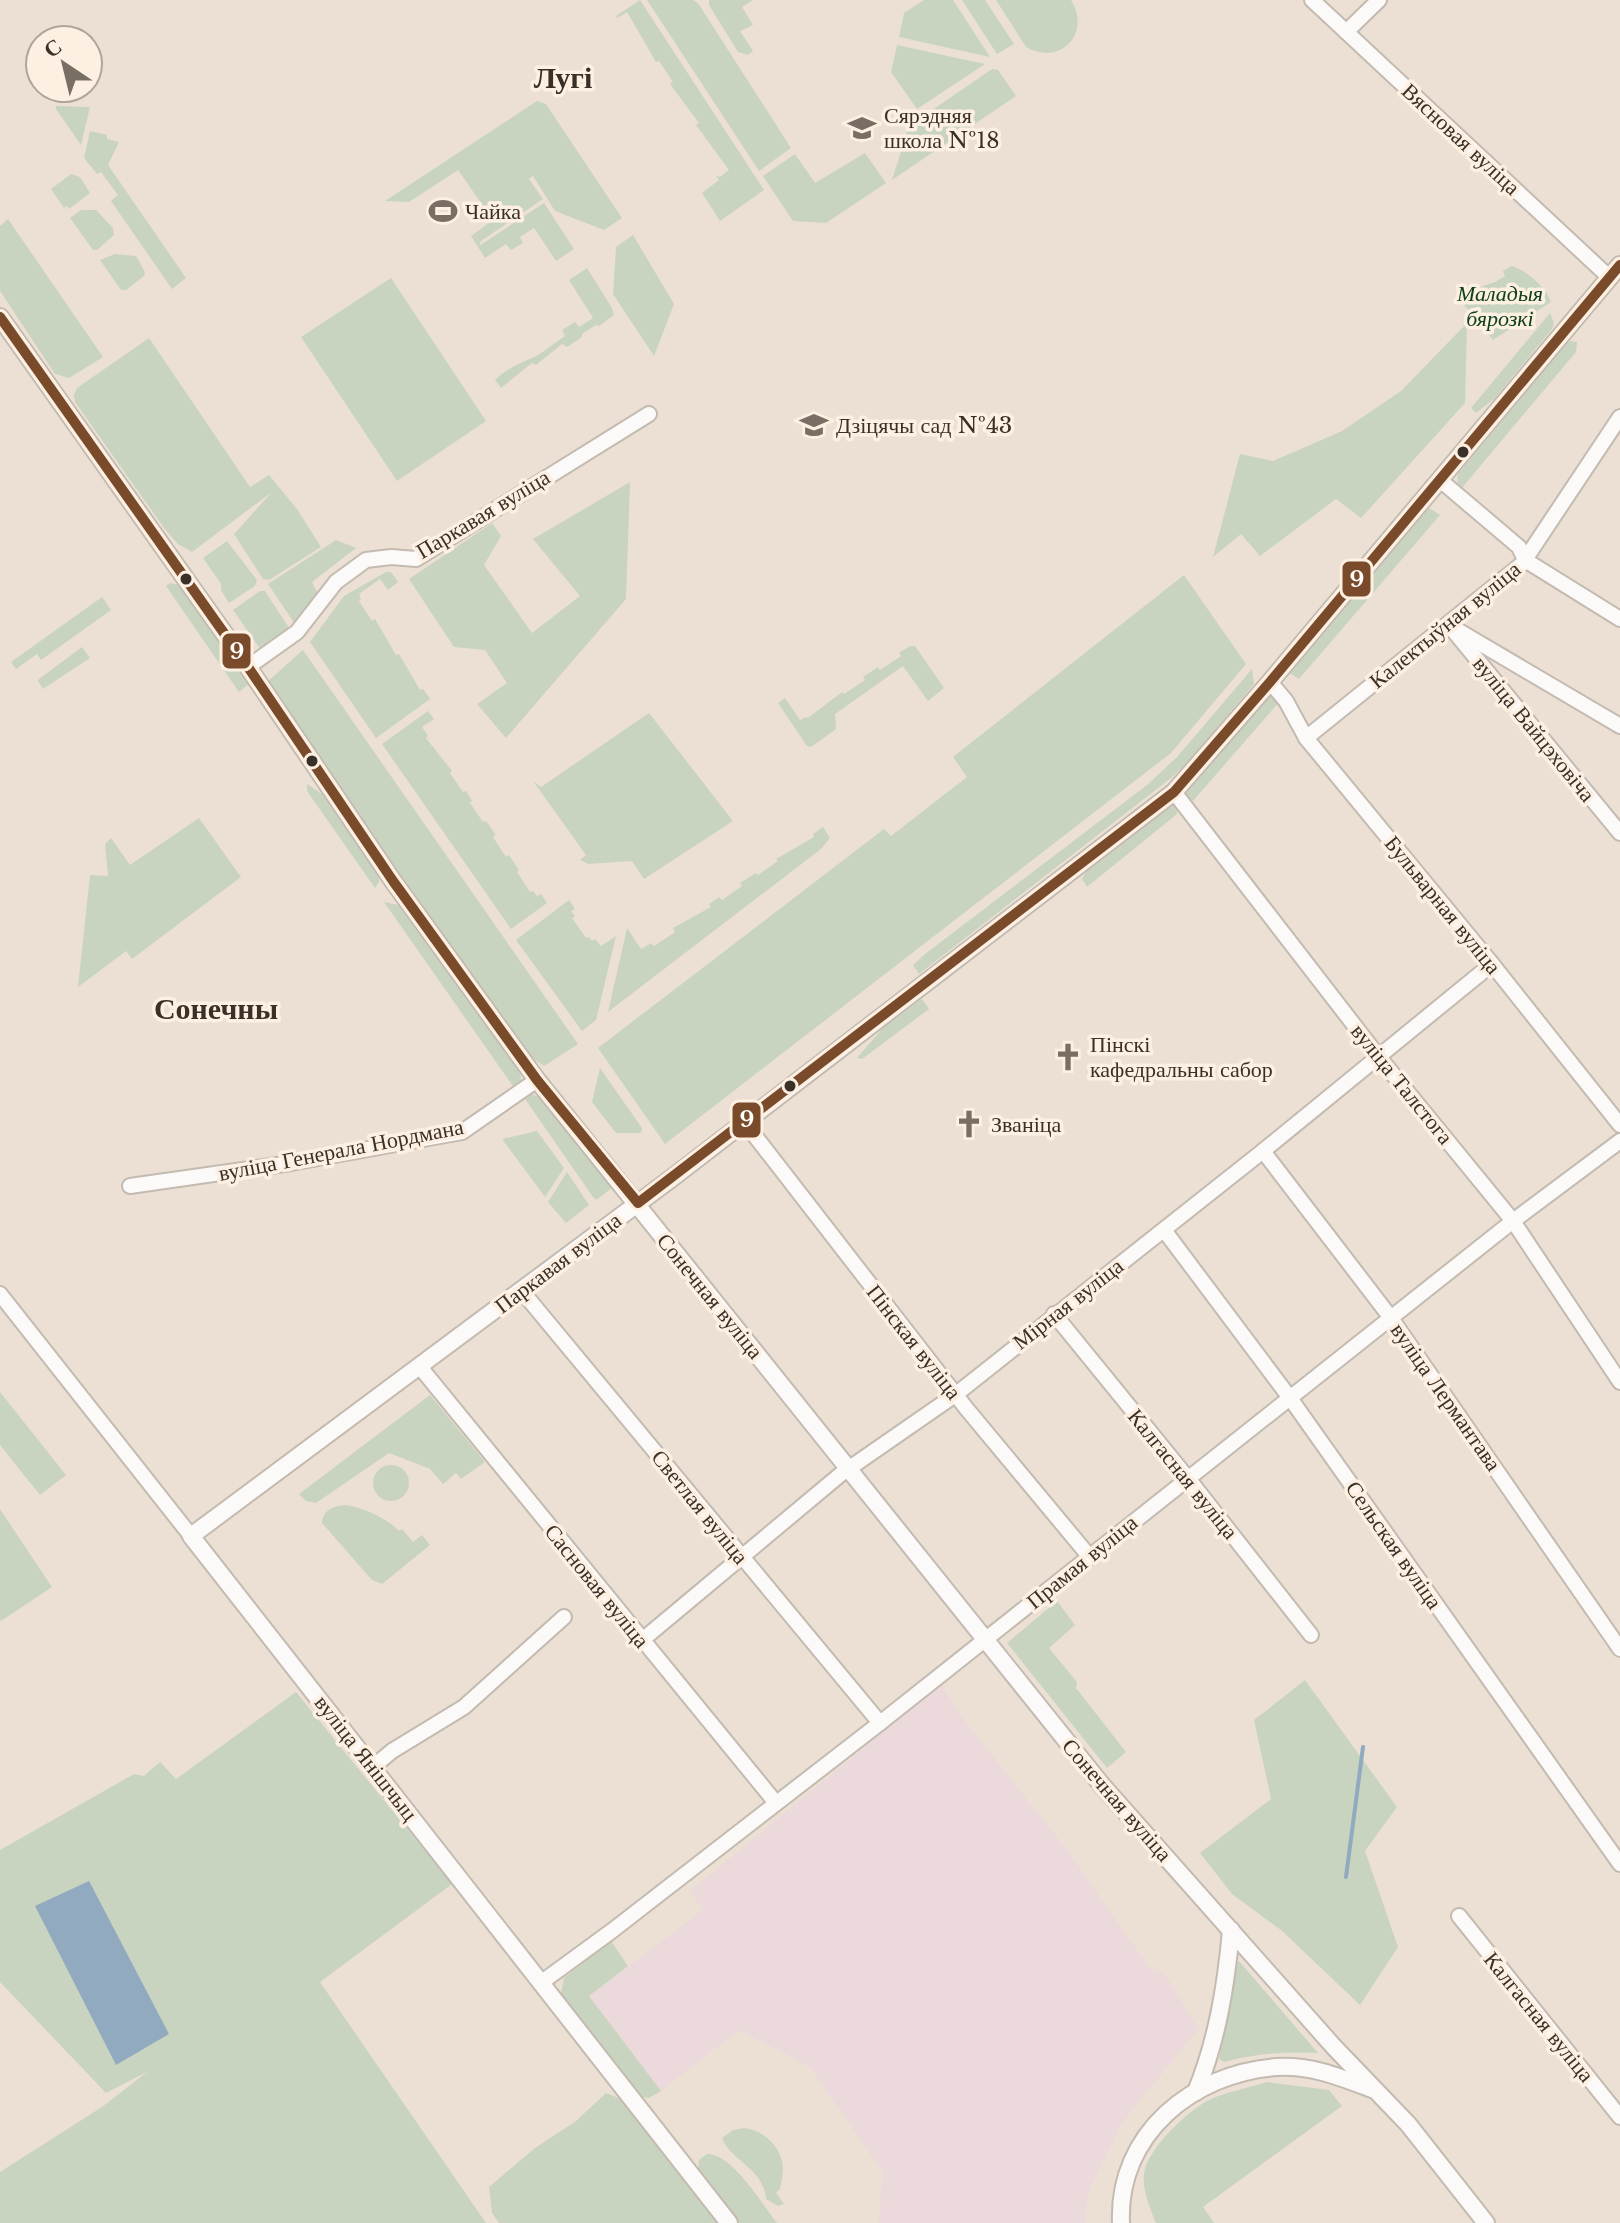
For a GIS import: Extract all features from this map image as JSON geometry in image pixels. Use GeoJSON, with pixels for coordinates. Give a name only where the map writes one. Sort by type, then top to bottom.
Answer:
{"type":"FeatureCollection","features":[{"type":"Feature","properties":{"kind":"street","name":"Вясновая вуліца"},"geometry":{"type":"LineString","coordinates":[[1312,0],[1615,272]]}},
{"type":"Feature","properties":{"kind":"street"},"geometry":{"type":"LineString","coordinates":[[1346,32],[1379,0]]}},
{"type":"Feature","properties":{"kind":"street","name":"Паркавая вуліца"},"geometry":{"type":"LineString","coordinates":[[191,1536],[745,1123],[1174,792],[1615,272]]}},
{"type":"Feature","properties":{"kind":"street","name":"Сонечная вуліца"},"geometry":{"type":"LineString","coordinates":[[0,317],[248,667],[393,881],[537,1080],[1101,1784],[1373,2089],[1389,2102],[1486,2223]]}},
{"type":"Feature","properties":{"kind":"street","name":"Паркавая вуліца"},"geometry":{"type":"LineString","coordinates":[[248,667],[297,632],[336,582],[366,560],[391,557],[416,559],[649,414]]}},
{"type":"Feature","properties":{"kind":"street","name":"Калектыўная вуліца"},"geometry":{"type":"LineString","coordinates":[[1306,738],[1525,560],[1620,417]]}},
{"type":"Feature","properties":{"kind":"street"},"geometry":{"type":"LineString","coordinates":[[1440,480],[1519,547],[1525,560],[1620,619]]}},
{"type":"Feature","properties":{"kind":"street"},"geometry":{"type":"LineString","coordinates":[[1448,624],[1620,726]]}},
{"type":"Feature","properties":{"kind":"street","name":"вуліца Вайцэховіча"},"geometry":{"type":"LineString","coordinates":[[1448,624],[1620,833]]}},
{"type":"Feature","properties":{"kind":"street","name":"Бульварная вуліца"},"geometry":{"type":"LineString","coordinates":[[1270,682],[1286,701],[1306,738],[1620,1125]]}},
{"type":"Feature","properties":{"kind":"street","name":"вуліца Талстога"},"geometry":{"type":"LineString","coordinates":[[1174,792],[1378,1056],[1513,1221],[1620,1382]]}},
{"type":"Feature","properties":{"kind":"street","name":"Мірная вуліца"},"geometry":{"type":"LineString","coordinates":[[641,1641],[841,1474],[955,1395],[1263,1151],[1492,964]]}},
{"type":"Feature","properties":{"kind":"street","name":"вуліца Генерала Нордмана"},"geometry":{"type":"LineString","coordinates":[[130,1186],[291,1163],[462,1132],[537,1080]]}},
{"type":"Feature","properties":{"kind":"street","name":"Пінская вуліца"},"geometry":{"type":"LineString","coordinates":[[745,1123],[955,1395],[1089,1556]]}},
{"type":"Feature","properties":{"kind":"street","name":"Прамая вуліца"},"geometry":{"type":"LineString","coordinates":[[542,1982],[880,1723],[1513,1221],[1620,1141]]}},
{"type":"Feature","properties":{"kind":"street","name":"вуліца Лермантава"},"geometry":{"type":"LineString","coordinates":[[1263,1151],[1391,1318],[1620,1649]]}},
{"type":"Feature","properties":{"kind":"street","name":"Сельская вуліца"},"geometry":{"type":"LineString","coordinates":[[1164,1230],[1290,1398],[1620,1864]]}},
{"type":"Feature","properties":{"kind":"street","name":"Светлая вуліца"},"geometry":{"type":"LineString","coordinates":[[521,1290],[880,1723]]}},
{"type":"Feature","properties":{"kind":"street","name":"вуліца Янішчыц"},"geometry":{"type":"LineString","coordinates":[[0,1294],[729,2223]]}},
{"type":"Feature","properties":{"kind":"street","name":"Калгасная вуліца"},"geometry":{"type":"LineString","coordinates":[[1054,1314],[1311,1635]]}},
{"type":"Feature","properties":{"kind":"street","name":"Сасновая вуліца"},"geometry":{"type":"LineString","coordinates":[[420,1367],[776,1803]]}},
{"type":"Feature","properties":{"kind":"street"},"geometry":{"type":"LineString","coordinates":[[373,1767],[392,1751],[464,1707],[564,1617]]}},
{"type":"Feature","properties":{"kind":"street","name":"Калгасная вуліца"},"geometry":{"type":"LineString","coordinates":[[1459,1916],[1620,2117]]}},
{"type":"Feature","properties":{"kind":"street"},"geometry":{"type":"LineString","coordinates":[[1196,2092],[1211,2054],[1219,2018],[1231,1930]]}},
{"type":"Feature","properties":{"kind":"street"},"geometry":{"type":"LineString","coordinates":[[1121,2223],[1123,2190],[1132,2157],[1152,2127],[1196,2092],[1229,2077],[1276,2067],[1325,2071],[1373,2089]]}},
{"type":"Feature","properties":{"kind":"shaded area"},"geometry":{"type":"Polygon","coordinates":[[[941,1684],[958,1712],[1064,1846],[1150,1968],[1166,1975],[1198,2029],[1122,2123],[1088,2193],[1085,2223],[879,2223],[882,2171],[809,2066],[739,2030],[661,2091],[589,1996],[703,1910],[690,1891],[941,1684]]]}},
{"type":"Feature","properties":{"kind":"green space"},"geometry":{"type":"Polygon","coordinates":[[[640,0],[764,190],[720,221],[702,193],[719,180],[716,175],[720,177],[729,170],[696,125],[699,123],[670,84],[673,82],[659,61],[656,62],[627,12],[616,16],[640,0]]]}},
{"type":"Feature","properties":{"kind":"green space"},"geometry":{"type":"Polygon","coordinates":[[[647,0],[693,0],[698,3],[791,148],[759,171],[647,0]]]}},
{"type":"Feature","properties":{"kind":"green space"},"geometry":{"type":"Polygon","coordinates":[[[709,0],[753,0],[742,7],[753,25],[740,31],[753,51],[748,55],[738,52],[709,5],[709,0]]]}},
{"type":"Feature","properties":{"kind":"green space"},"geometry":{"type":"Polygon","coordinates":[[[924,0],[953,0],[990,57],[899,37],[904,13],[924,0]]]}},
{"type":"Feature","properties":{"kind":"green space"},"geometry":{"type":"Polygon","coordinates":[[[962,0],[985,0],[1014,44],[997,54],[962,0]]]}},
{"type":"Feature","properties":{"kind":"green space"},"geometry":{"type":"Polygon","coordinates":[[[996,0],[1071,0],[1078,24],[1075,35],[1061,50],[1050,53],[1026,47],[996,0]]]}},
{"type":"Feature","properties":{"kind":"green space"},"geometry":{"type":"Polygon","coordinates":[[[897,45],[985,64],[917,109],[891,72],[897,45]]]}},
{"type":"Feature","properties":{"kind":"green space"},"geometry":{"type":"Polygon","coordinates":[[[992,69],[998,70],[1016,96],[892,180],[909,126],[992,69]]]}},
{"type":"Feature","properties":{"kind":"green space"},"geometry":{"type":"Polygon","coordinates":[[[537,101],[546,104],[622,218],[604,230],[555,211],[533,176],[529,179],[543,199],[481,241],[479,246],[544,203],[574,249],[556,261],[534,228],[520,237],[523,243],[511,250],[506,244],[485,258],[471,236],[493,220],[458,170],[409,202],[385,201],[537,101]]]}},
{"type":"Feature","properties":{"kind":"green space"},"geometry":{"type":"Polygon","coordinates":[[[56,106],[90,107],[81,145],[56,109],[56,106]]]}},
{"type":"Feature","properties":{"kind":"green space"},"geometry":{"type":"Polygon","coordinates":[[[90,131],[119,142],[108,165],[186,278],[172,289],[111,201],[118,195],[101,172],[97,174],[84,158],[90,131]]]}},
{"type":"Feature","properties":{"kind":"green space"},"geometry":{"type":"Polygon","coordinates":[[[865,153],[886,183],[826,223],[793,221],[763,176],[795,154],[815,183],[865,153]]]}},
{"type":"Feature","properties":{"kind":"green space"},"geometry":{"type":"Polygon","coordinates":[[[71,174],[80,177],[90,193],[69,209],[67,206],[64,208],[51,189],[71,174]]]}},
{"type":"Feature","properties":{"kind":"green space"},"geometry":{"type":"Polygon","coordinates":[[[81,210],[96,210],[113,228],[114,235],[97,250],[93,250],[70,218],[81,210]]]}},
{"type":"Feature","properties":{"kind":"green space"},"geometry":{"type":"Polygon","coordinates":[[[8,219],[103,357],[69,378],[55,374],[0,291],[0,226],[8,219]]]}},
{"type":"Feature","properties":{"kind":"green space"},"geometry":{"type":"Polygon","coordinates":[[[633,235],[674,304],[654,356],[613,294],[616,247],[633,235]]]}},
{"type":"Feature","properties":{"kind":"green space"},"geometry":{"type":"Polygon","coordinates":[[[115,254],[136,256],[145,272],[126,290],[121,290],[100,260],[115,254]]]}},
{"type":"Feature","properties":{"kind":"green space","name":"Маладыя бярозкі"},"geometry":{"type":"Polygon","coordinates":[[[1512,266],[1535,280],[1551,302],[1493,340],[1456,295],[1495,282],[1505,276],[1503,271],[1512,266]]]}},
{"type":"Feature","properties":{"kind":"green space"},"geometry":{"type":"Polygon","coordinates":[[[587,268],[614,315],[567,347],[562,344],[536,365],[532,363],[501,388],[495,380],[500,376],[565,336],[562,330],[575,322],[579,327],[593,318],[569,280],[587,268]]]}},
{"type":"Feature","properties":{"kind":"green space"},"geometry":{"type":"Polygon","coordinates":[[[391,278],[486,421],[397,481],[301,337],[391,278]]]}},
{"type":"Feature","properties":{"kind":"green space"},"geometry":{"type":"Polygon","coordinates":[[[1550,313],[1554,323],[1552,329],[1494,399],[1476,413],[1471,408],[1550,313]]]}},
{"type":"Feature","properties":{"kind":"green space"},"geometry":{"type":"Polygon","coordinates":[[[1467,323],[1465,403],[1361,518],[1336,499],[1260,556],[1241,534],[1213,557],[1240,454],[1273,461],[1342,431],[1401,391],[1467,323]]]}},
{"type":"Feature","properties":{"kind":"green space"},"geometry":{"type":"Polygon","coordinates":[[[149,338],[250,487],[269,475],[297,509],[321,547],[269,580],[263,579],[234,534],[272,492],[192,552],[178,544],[164,528],[75,402],[74,395],[77,388],[149,338]]]}},
{"type":"Feature","properties":{"kind":"green space"},"geometry":{"type":"Polygon","coordinates":[[[1571,341],[1577,342],[1576,352],[1461,489],[1457,485],[1458,474],[1571,341]]]}},
{"type":"Feature","properties":{"kind":"green space"},"geometry":{"type":"Polygon","coordinates":[[[630,482],[626,599],[506,738],[477,704],[507,683],[485,650],[454,647],[409,579],[492,523],[501,536],[484,565],[532,633],[580,596],[533,539],[630,482]]]}},
{"type":"Feature","properties":{"kind":"green space"},"geometry":{"type":"Polygon","coordinates":[[[1429,508],[1440,515],[1299,679],[1290,673],[1429,508]]]}},
{"type":"Feature","properties":{"kind":"green space"},"geometry":{"type":"Polygon","coordinates":[[[336,540],[356,548],[312,582],[319,596],[297,627],[268,584],[336,540]]]}},
{"type":"Feature","properties":{"kind":"green space"},"geometry":{"type":"Polygon","coordinates":[[[227,541],[257,580],[255,586],[229,603],[221,584],[203,558],[227,541]]]}},
{"type":"Feature","properties":{"kind":"green space"},"geometry":{"type":"Polygon","coordinates":[[[391,572],[398,582],[388,590],[380,579],[359,594],[359,601],[372,621],[375,619],[396,655],[399,654],[420,690],[423,689],[430,699],[376,738],[310,642],[344,596],[391,572]]]}},
{"type":"Feature","properties":{"kind":"green space"},"geometry":{"type":"Polygon","coordinates":[[[1184,575],[1246,664],[1171,753],[665,1144],[598,1048],[884,829],[891,836],[967,777],[953,757],[1184,575]]]}},
{"type":"Feature","properties":{"kind":"green space"},"geometry":{"type":"Polygon","coordinates":[[[170,583],[181,585],[249,684],[239,692],[166,586],[170,583]]]}},
{"type":"Feature","properties":{"kind":"green space"},"geometry":{"type":"Polygon","coordinates":[[[260,591],[265,591],[289,628],[262,648],[233,610],[260,591]]]}},
{"type":"Feature","properties":{"kind":"green space"},"geometry":{"type":"Polygon","coordinates":[[[102,597],[111,610],[41,660],[37,654],[16,669],[11,662],[102,597]]]}},
{"type":"Feature","properties":{"kind":"green space"},"geometry":{"type":"Polygon","coordinates":[[[915,646],[944,688],[928,701],[903,666],[835,714],[836,729],[811,747],[807,746],[778,703],[785,698],[800,720],[808,718],[842,692],[844,694],[865,680],[863,677],[878,667],[880,670],[901,656],[899,653],[915,646]]]}},
{"type":"Feature","properties":{"kind":"green space"},"geometry":{"type":"Polygon","coordinates":[[[82,647],[90,658],[43,689],[39,679],[82,647]]]}},
{"type":"Feature","properties":{"kind":"green space"},"geometry":{"type":"Polygon","coordinates":[[[303,650],[578,1044],[544,1066],[532,1058],[444,940],[267,682],[303,650]]]}},
{"type":"Feature","properties":{"kind":"green space"},"geometry":{"type":"Polygon","coordinates":[[[1252,669],[1254,684],[1171,778],[919,974],[913,965],[925,954],[1147,785],[1177,757],[1252,669]]]}},
{"type":"Feature","properties":{"kind":"green space"},"geometry":{"type":"Polygon","coordinates":[[[1272,693],[1280,701],[1193,801],[1186,797],[1187,790],[1272,693]]]}},
{"type":"Feature","properties":{"kind":"green space"},"geometry":{"type":"Polygon","coordinates":[[[428,711],[434,719],[422,727],[428,736],[426,738],[452,771],[450,773],[463,792],[466,791],[483,822],[486,821],[496,835],[493,837],[506,857],[509,855],[530,892],[537,896],[541,894],[547,903],[511,929],[382,744],[428,711]]]}},
{"type":"Feature","properties":{"kind":"green space"},"geometry":{"type":"Polygon","coordinates":[[[649,713],[733,821],[644,879],[632,861],[588,864],[580,860],[586,855],[533,781],[541,787],[649,713]]]}},
{"type":"Feature","properties":{"kind":"green space"},"geometry":{"type":"Polygon","coordinates":[[[307,784],[322,794],[379,876],[375,888],[307,791],[307,784]]]}},
{"type":"Feature","properties":{"kind":"green space"},"geometry":{"type":"Polygon","coordinates":[[[1172,803],[1177,814],[1087,887],[1082,879],[1086,872],[1172,803]]]}},
{"type":"Feature","properties":{"kind":"green space"},"geometry":{"type":"Polygon","coordinates":[[[199,818],[241,877],[132,959],[126,951],[78,987],[90,875],[108,876],[105,844],[111,838],[130,865],[199,818]]]}},
{"type":"Feature","properties":{"kind":"green space"},"geometry":{"type":"Polygon","coordinates":[[[823,827],[830,838],[821,849],[608,1012],[627,928],[641,949],[651,943],[654,946],[675,932],[673,928],[711,907],[709,904],[719,897],[722,900],[742,886],[740,883],[756,873],[758,875],[778,861],[776,859],[814,837],[813,834],[823,827]]]}},
{"type":"Feature","properties":{"kind":"green space"},"geometry":{"type":"Polygon","coordinates":[[[569,900],[575,909],[571,911],[575,916],[572,918],[586,938],[595,939],[601,946],[616,936],[596,1020],[582,1031],[516,940],[569,900]]]}},
{"type":"Feature","properties":{"kind":"green space"},"geometry":{"type":"Polygon","coordinates":[[[384,902],[398,905],[520,1072],[522,1085],[517,1092],[384,902]]]}},
{"type":"Feature","properties":{"kind":"green space"},"geometry":{"type":"Polygon","coordinates":[[[922,999],[929,1009],[862,1059],[857,1058],[883,1028],[922,999]]]}},
{"type":"Feature","properties":{"kind":"green space"},"geometry":{"type":"Polygon","coordinates":[[[600,1068],[642,1128],[641,1133],[616,1133],[592,1102],[600,1068]]]}},
{"type":"Feature","properties":{"kind":"green space"},"geometry":{"type":"Polygon","coordinates":[[[527,1093],[543,1098],[612,1188],[596,1200],[593,1197],[523,1096],[527,1093]]]}},
{"type":"Feature","properties":{"kind":"green space"},"geometry":{"type":"Polygon","coordinates":[[[537,1131],[564,1168],[545,1197],[502,1139],[537,1131]]]}},
{"type":"Feature","properties":{"kind":"green space"},"geometry":{"type":"Polygon","coordinates":[[[567,1172],[589,1205],[566,1223],[548,1202],[567,1172]]]}},
{"type":"Feature","properties":{"kind":"green space"},"geometry":{"type":"Polygon","coordinates":[[[0,1392],[66,1475],[40,1495],[0,1445],[0,1392]]]}},
{"type":"Feature","properties":{"kind":"green space"},"geometry":{"type":"Polygon","coordinates":[[[430,1395],[485,1462],[461,1479],[456,1473],[443,1484],[430,1469],[389,1453],[316,1503],[306,1501],[299,1494],[430,1395]]]}},
{"type":"Feature","properties":{"kind":"green space"},"geometry":{"type":"Polygon","coordinates":[[[391,1465],[404,1470],[409,1483],[404,1496],[391,1501],[378,1496],[373,1483],[378,1470],[391,1465]]]}},
{"type":"Feature","properties":{"kind":"green space"},"geometry":{"type":"Polygon","coordinates":[[[346,1505],[375,1514],[399,1531],[402,1529],[413,1542],[422,1535],[430,1545],[382,1584],[372,1580],[322,1523],[324,1514],[330,1509],[346,1505]]]}},
{"type":"Feature","properties":{"kind":"green space"},"geometry":{"type":"Polygon","coordinates":[[[0,1509],[52,1587],[1,1621],[0,1619],[0,1509]]]}},
{"type":"Feature","properties":{"kind":"green space"},"geometry":{"type":"Polygon","coordinates":[[[1057,1601],[1075,1625],[1049,1648],[1126,1752],[1107,1768],[1007,1643],[1057,1601]]]}},
{"type":"Feature","properties":{"kind":"green space"},"geometry":{"type":"Polygon","coordinates":[[[1305,1680],[1397,1807],[1365,1851],[1398,1947],[1360,2005],[1281,1930],[1232,1894],[1200,1853],[1271,1799],[1254,1720],[1305,1680]]]}},
{"type":"Feature","properties":{"kind":"green space"},"geometry":{"type":"Polygon","coordinates":[[[296,1692],[452,1884],[320,1982],[486,2223],[0,2223],[0,2172],[102,2107],[147,2072],[106,2093],[0,1982],[0,1850],[134,1774],[144,1776],[160,1762],[176,1779],[296,1692]]]}},
{"type":"Feature","properties":{"kind":"green space"},"geometry":{"type":"Polygon","coordinates":[[[611,1941],[628,1966],[589,1996],[661,2091],[649,2098],[635,2096],[560,1998],[564,1978],[611,1941]]]}},
{"type":"Feature","properties":{"kind":"green space"},"geometry":{"type":"Polygon","coordinates":[[[1239,1961],[1318,2053],[1270,2054],[1224,2062],[1219,2059],[1235,1964],[1239,1961]]]}},
{"type":"Feature","properties":{"kind":"green space"},"geometry":{"type":"Polygon","coordinates":[[[1267,2082],[1329,2090],[1342,2106],[1203,2207],[1214,2223],[1156,2223],[1144,2182],[1145,2169],[1154,2150],[1180,2121],[1207,2101],[1267,2082]]]}},
{"type":"Feature","properties":{"kind":"green space"},"geometry":{"type":"Polygon","coordinates":[[[606,2093],[626,2101],[721,2223],[499,2223],[492,2213],[489,2187],[535,2148],[576,2121],[606,2093]]]}},
{"type":"Feature","properties":{"kind":"green space"},"geometry":{"type":"Polygon","coordinates":[[[744,2128],[765,2136],[780,2154],[783,2174],[776,2193],[784,2204],[778,2206],[766,2199],[759,2179],[726,2146],[722,2138],[733,2130],[744,2128]]]}},
{"type":"Feature","properties":{"kind":"green space"},"geometry":{"type":"Polygon","coordinates":[[[707,2154],[727,2162],[755,2192],[777,2223],[740,2223],[698,2171],[699,2160],[707,2154]]]}},
{"type":"Feature","properties":{"kind":"water"},"geometry":{"type":"Polygon","coordinates":[[[89,1881],[169,2034],[116,2065],[35,1906],[89,1881]]]}},
{"type":"Feature","properties":{"kind":"waterway"},"geometry":{"type":"LineString","coordinates":[[1346,1877],[1363,1747]]}},
{"type":"Feature","properties":{"kind":"transit line","name":"9"},"geometry":{"type":"LineString","coordinates":[[0,317],[248,667],[393,881],[537,1080],[638,1203],[1174,792],[1620,265]]}},
{"type":"Feature","properties":{"kind":"place","name":"Сярэдняя школа №18"},"geometry":{"type":"Point","coordinates":[862,128]}},
{"type":"Feature","properties":{"kind":"place","name":"Чайка"},"geometry":{"type":"Point","coordinates":[443,211]}},
{"type":"Feature","properties":{"kind":"place","name":"Дзіцячы сад №43"},"geometry":{"type":"Point","coordinates":[814,425]}},
{"type":"Feature","properties":{"kind":"place","name":"Пінскі кафедральны сабор"},"geometry":{"type":"Point","coordinates":[1068,1057]}},
{"type":"Feature","properties":{"kind":"place","name":"Званіца"},"geometry":{"type":"Point","coordinates":[969,1124]}},
{"type":"Feature","properties":{"kind":"district","name":"Лугі"},"geometry":{"type":"Point","coordinates":[563,77]}},
{"type":"Feature","properties":{"kind":"district","name":"Сонечны"},"geometry":{"type":"Point","coordinates":[216,1008]}}]}
